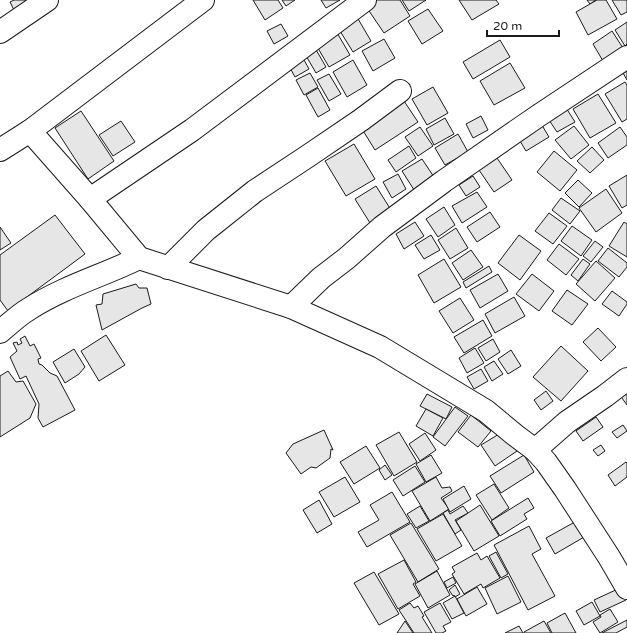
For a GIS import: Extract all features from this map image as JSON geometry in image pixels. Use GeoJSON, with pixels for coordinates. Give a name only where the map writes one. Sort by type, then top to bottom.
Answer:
{"type":"FeatureCollection","features":[{"type":"Feature","properties":{"kind":"street"},"geometry":{"type":"LineString","coordinates":[[0,32],[47,0]]}},
{"type":"Feature","properties":{"kind":"street"},"geometry":{"type":"LineString","coordinates":[[0,150],[30,131],[203,0]]}},
{"type":"Feature","properties":{"kind":"street"},"geometry":{"type":"LineString","coordinates":[[90,199],[192,130],[364,0]]}},
{"type":"Feature","properties":{"kind":"street"},"geometry":{"type":"LineString","coordinates":[[291,307],[322,278],[348,258],[382,228],[444,181],[627,57]]}},
{"type":"Feature","properties":{"kind":"street"},"geometry":{"type":"LineString","coordinates":[[168,268],[206,230],[255,191],[361,120],[400,91]]}},
{"type":"Feature","properties":{"kind":"street"},"geometry":{"type":"LineString","coordinates":[[30,131],[90,199],[138,258],[291,307],[380,346],[486,411],[535,450],[546,462],[609,557],[627,588]]}},
{"type":"Feature","properties":{"kind":"street"},"geometry":{"type":"LineString","coordinates":[[0,332],[28,309],[60,292],[100,274],[121,267],[138,258]]}},
{"type":"Feature","properties":{"kind":"street"},"geometry":{"type":"LineString","coordinates":[[535,450],[567,422],[627,379]]}},
{"type":"Feature","properties":{"kind":"building"},"geometry":{"type":"Polygon","coordinates":[[[14,0],[25,0],[29,8],[16,14],[10,2],[14,0]]]}},
{"type":"Feature","properties":{"kind":"building"},"geometry":{"type":"Polygon","coordinates":[[[253,0],[278,0],[283,8],[265,20],[253,0]]]}},
{"type":"Feature","properties":{"kind":"building"},"geometry":{"type":"Polygon","coordinates":[[[282,0],[295,0],[286,6],[282,0]]]}},
{"type":"Feature","properties":{"kind":"building"},"geometry":{"type":"Polygon","coordinates":[[[321,0],[340,0],[326,8],[321,0]]]}},
{"type":"Feature","properties":{"kind":"building"},"geometry":{"type":"Polygon","coordinates":[[[373,0],[400,0],[410,16],[384,33],[365,5],[373,0]]]}},
{"type":"Feature","properties":{"kind":"building"},"geometry":{"type":"Polygon","coordinates":[[[402,0],[426,0],[409,11],[402,0]]]}},
{"type":"Feature","properties":{"kind":"building"},"geometry":{"type":"Polygon","coordinates":[[[459,0],[496,0],[499,4],[472,20],[459,0]]]}},
{"type":"Feature","properties":{"kind":"building"},"geometry":{"type":"Polygon","coordinates":[[[587,0],[596,0],[590,4],[587,0]]]}},
{"type":"Feature","properties":{"kind":"building"},"geometry":{"type":"Polygon","coordinates":[[[597,0],[606,0],[617,19],[588,35],[576,12],[597,0]]]}},
{"type":"Feature","properties":{"kind":"building"},"geometry":{"type":"Polygon","coordinates":[[[612,0],[627,0],[627,12],[621,15],[612,0]]]}},
{"type":"Feature","properties":{"kind":"building"},"geometry":{"type":"Polygon","coordinates":[[[428,9],[443,31],[422,44],[408,21],[428,9]]]}},
{"type":"Feature","properties":{"kind":"building"},"geometry":{"type":"Polygon","coordinates":[[[354,12],[371,41],[353,52],[335,23],[354,12]]]}},
{"type":"Feature","properties":{"kind":"building"},"geometry":{"type":"Polygon","coordinates":[[[627,22],[627,44],[625,46],[615,30],[627,22]]]}},
{"type":"Feature","properties":{"kind":"building"},"geometry":{"type":"Polygon","coordinates":[[[281,24],[288,36],[274,44],[267,31],[281,24]]]}},
{"type":"Feature","properties":{"kind":"building"},"geometry":{"type":"Polygon","coordinates":[[[336,31],[350,55],[329,67],[315,43],[336,31]]]}},
{"type":"Feature","properties":{"kind":"building"},"geometry":{"type":"Polygon","coordinates":[[[612,31],[623,48],[603,61],[593,44],[612,31]]]}},
{"type":"Feature","properties":{"kind":"building"},"geometry":{"type":"Polygon","coordinates":[[[384,39],[395,58],[373,71],[362,51],[384,39]]]}},
{"type":"Feature","properties":{"kind":"building"},"geometry":{"type":"Polygon","coordinates":[[[500,40],[510,57],[473,79],[463,62],[500,40]]]}},
{"type":"Feature","properties":{"kind":"building"},"geometry":{"type":"Polygon","coordinates":[[[315,48],[326,67],[316,73],[305,54],[315,48]]]}},
{"type":"Feature","properties":{"kind":"building"},"geometry":{"type":"Polygon","coordinates":[[[303,58],[309,69],[295,77],[289,66],[303,58]]]}},
{"type":"Feature","properties":{"kind":"building"},"geometry":{"type":"Polygon","coordinates":[[[353,60],[367,85],[347,97],[333,72],[353,60]]]}},
{"type":"Feature","properties":{"kind":"building"},"geometry":{"type":"Polygon","coordinates":[[[510,63],[525,88],[494,105],[480,81],[510,63]]]}},
{"type":"Feature","properties":{"kind":"building"},"geometry":{"type":"Polygon","coordinates":[[[627,71],[627,80],[623,73],[627,71]]]}},
{"type":"Feature","properties":{"kind":"building"},"geometry":{"type":"Polygon","coordinates":[[[310,73],[318,87],[304,95],[296,80],[310,73]]]}},
{"type":"Feature","properties":{"kind":"building"},"geometry":{"type":"Polygon","coordinates":[[[329,74],[341,94],[329,101],[317,80],[329,74]]]}},
{"type":"Feature","properties":{"kind":"building"},"geometry":{"type":"Polygon","coordinates":[[[625,82],[627,85],[627,119],[622,122],[605,94],[625,82]]]}},
{"type":"Feature","properties":{"kind":"building"},"geometry":{"type":"Polygon","coordinates":[[[433,87],[448,113],[427,125],[412,99],[433,87]]]}},
{"type":"Feature","properties":{"kind":"building"},"geometry":{"type":"Polygon","coordinates":[[[318,88],[330,110],[318,117],[306,95],[318,88]]]}},
{"type":"Feature","properties":{"kind":"building"},"geometry":{"type":"Polygon","coordinates":[[[598,94],[616,123],[590,138],[573,109],[598,94]]]}},
{"type":"Feature","properties":{"kind":"building"},"geometry":{"type":"Polygon","coordinates":[[[404,101],[418,122],[375,150],[362,129],[404,101]]]}},
{"type":"Feature","properties":{"kind":"building"},"geometry":{"type":"Polygon","coordinates":[[[563,103],[575,122],[557,132],[545,114],[563,103]]]}},
{"type":"Feature","properties":{"kind":"building"},"geometry":{"type":"Polygon","coordinates":[[[81,111],[114,161],[88,179],[55,128],[81,111]]]}},
{"type":"Feature","properties":{"kind":"building"},"geometry":{"type":"Polygon","coordinates":[[[481,116],[488,130],[473,138],[466,124],[481,116]]]}},
{"type":"Feature","properties":{"kind":"building"},"geometry":{"type":"Polygon","coordinates":[[[445,118],[454,134],[434,145],[426,129],[445,118]]]}},
{"type":"Feature","properties":{"kind":"building"},"geometry":{"type":"Polygon","coordinates":[[[121,121],[135,142],[113,156],[99,135],[121,121]]]}},
{"type":"Feature","properties":{"kind":"building"},"geometry":{"type":"Polygon","coordinates":[[[540,122],[549,137],[526,151],[517,136],[540,122]]]}},
{"type":"Feature","properties":{"kind":"building"},"geometry":{"type":"Polygon","coordinates":[[[574,126],[589,145],[571,159],[555,140],[574,126]]]}},
{"type":"Feature","properties":{"kind":"building"},"geometry":{"type":"Polygon","coordinates":[[[420,127],[433,146],[418,156],[405,137],[420,127]]]}},
{"type":"Feature","properties":{"kind":"building"},"geometry":{"type":"Polygon","coordinates":[[[620,127],[627,137],[627,145],[608,158],[598,143],[620,127]]]}},
{"type":"Feature","properties":{"kind":"building"},"geometry":{"type":"Polygon","coordinates":[[[458,134],[468,152],[445,165],[435,148],[458,134]]]}},
{"type":"Feature","properties":{"kind":"building"},"geometry":{"type":"Polygon","coordinates":[[[354,144],[375,179],[346,196],[325,161],[354,144]]]}},
{"type":"Feature","properties":{"kind":"building"},"geometry":{"type":"Polygon","coordinates":[[[409,146],[416,158],[396,172],[388,160],[409,146]]]}},
{"type":"Feature","properties":{"kind":"building"},"geometry":{"type":"Polygon","coordinates":[[[592,147],[604,160],[590,173],[577,161],[592,147]]]}},
{"type":"Feature","properties":{"kind":"building"},"geometry":{"type":"Polygon","coordinates":[[[554,151],[577,170],[560,191],[537,172],[554,151]]]}},
{"type":"Feature","properties":{"kind":"building"},"geometry":{"type":"Polygon","coordinates":[[[497,158],[512,180],[494,192],[479,170],[497,158]]]}},
{"type":"Feature","properties":{"kind":"building"},"geometry":{"type":"Polygon","coordinates":[[[422,159],[436,180],[416,193],[402,171],[422,159]]]}},
{"type":"Feature","properties":{"kind":"building"},"geometry":{"type":"Polygon","coordinates":[[[398,174],[406,189],[392,198],[383,182],[398,174]]]}},
{"type":"Feature","properties":{"kind":"building"},"geometry":{"type":"Polygon","coordinates":[[[627,175],[627,205],[622,208],[609,186],[627,175]]]}},
{"type":"Feature","properties":{"kind":"building"},"geometry":{"type":"Polygon","coordinates":[[[473,176],[480,187],[466,196],[459,185],[473,176]]]}},
{"type":"Feature","properties":{"kind":"building"},"geometry":{"type":"Polygon","coordinates":[[[578,180],[592,193],[579,207],[565,193],[578,180]]]}},
{"type":"Feature","properties":{"kind":"building"},"geometry":{"type":"Polygon","coordinates":[[[376,186],[391,210],[370,223],[355,199],[376,186]]]}},
{"type":"Feature","properties":{"kind":"building"},"geometry":{"type":"Polygon","coordinates":[[[606,189],[622,213],[596,232],[579,208],[606,189]]]}},
{"type":"Feature","properties":{"kind":"building"},"geometry":{"type":"Polygon","coordinates":[[[477,192],[487,207],[462,223],[452,206],[477,192]]]}},
{"type":"Feature","properties":{"kind":"building"},"geometry":{"type":"Polygon","coordinates":[[[561,198],[580,211],[570,224],[552,210],[561,198]]]}},
{"type":"Feature","properties":{"kind":"building"},"geometry":{"type":"Polygon","coordinates":[[[444,207],[455,225],[438,237],[426,219],[444,207]]]}},
{"type":"Feature","properties":{"kind":"building"},"geometry":{"type":"Polygon","coordinates":[[[490,212],[500,227],[477,242],[467,227],[490,212]]]}},
{"type":"Feature","properties":{"kind":"building"},"geometry":{"type":"Polygon","coordinates":[[[549,213],[567,226],[553,244],[535,231],[549,213]]]}},
{"type":"Feature","properties":{"kind":"building"},"geometry":{"type":"Polygon","coordinates":[[[55,215],[85,254],[8,311],[0,300],[0,255],[55,215]]]}},
{"type":"Feature","properties":{"kind":"building"},"geometry":{"type":"Polygon","coordinates":[[[415,222],[424,236],[404,249],[396,234],[415,222]]]}},
{"type":"Feature","properties":{"kind":"building"},"geometry":{"type":"Polygon","coordinates":[[[624,222],[627,224],[627,257],[609,246],[624,222]]]}},
{"type":"Feature","properties":{"kind":"building"},"geometry":{"type":"Polygon","coordinates":[[[572,226],[592,240],[581,256],[561,241],[572,226]]]}},
{"type":"Feature","properties":{"kind":"building"},"geometry":{"type":"Polygon","coordinates":[[[0,227],[11,243],[0,250],[0,227]]]}},
{"type":"Feature","properties":{"kind":"building"},"geometry":{"type":"Polygon","coordinates":[[[456,228],[468,248],[450,259],[438,240],[456,228]]]}},
{"type":"Feature","properties":{"kind":"building"},"geometry":{"type":"Polygon","coordinates":[[[431,235],[440,250],[424,259],[415,245],[431,235]]]}},
{"type":"Feature","properties":{"kind":"building"},"geometry":{"type":"Polygon","coordinates":[[[519,235],[541,251],[520,280],[498,263],[519,235]]]}},
{"type":"Feature","properties":{"kind":"building"},"geometry":{"type":"Polygon","coordinates":[[[595,241],[603,247],[591,262],[583,256],[595,241]]]}},
{"type":"Feature","properties":{"kind":"building"},"geometry":{"type":"Polygon","coordinates":[[[559,244],[579,259],[566,275],[547,260],[559,244]]]}},
{"type":"Feature","properties":{"kind":"building"},"geometry":{"type":"Polygon","coordinates":[[[608,248],[627,263],[627,267],[619,277],[598,261],[608,248]]]}},
{"type":"Feature","properties":{"kind":"building"},"geometry":{"type":"Polygon","coordinates":[[[471,250],[483,267],[463,280],[452,263],[471,250]]]}},
{"type":"Feature","properties":{"kind":"building"},"geometry":{"type":"Polygon","coordinates":[[[444,259],[461,287],[434,303],[418,275],[444,259]]]}},
{"type":"Feature","properties":{"kind":"building"},"geometry":{"type":"Polygon","coordinates":[[[583,259],[590,264],[578,281],[571,275],[583,259]]]}},
{"type":"Feature","properties":{"kind":"building"},"geometry":{"type":"Polygon","coordinates":[[[596,261],[615,278],[595,301],[576,284],[596,261]]]}},
{"type":"Feature","properties":{"kind":"building"},"geometry":{"type":"Polygon","coordinates":[[[489,266],[492,272],[466,288],[463,282],[489,266]]]}},
{"type":"Feature","properties":{"kind":"building"},"geometry":{"type":"Polygon","coordinates":[[[498,274],[508,291],[480,308],[470,290],[498,274]]]}},
{"type":"Feature","properties":{"kind":"building"},"geometry":{"type":"Polygon","coordinates":[[[532,274],[554,291],[539,311],[516,294],[532,274]]]}},
{"type":"Feature","properties":{"kind":"building"},"geometry":{"type":"Polygon","coordinates":[[[136,284],[139,288],[147,288],[151,304],[102,330],[96,305],[102,304],[103,294],[136,284]]]}},
{"type":"Feature","properties":{"kind":"building"},"geometry":{"type":"Polygon","coordinates":[[[567,290],[588,304],[572,325],[552,311],[567,290]]]}},
{"type":"Feature","properties":{"kind":"building"},"geometry":{"type":"Polygon","coordinates":[[[612,291],[627,302],[619,316],[602,304],[612,291]]]}},
{"type":"Feature","properties":{"kind":"building"},"geometry":{"type":"Polygon","coordinates":[[[514,297],[525,316],[495,333],[485,314],[514,297]]]}},
{"type":"Feature","properties":{"kind":"building"},"geometry":{"type":"Polygon","coordinates":[[[460,298],[474,320],[453,333],[439,311],[460,298]]]}},
{"type":"Feature","properties":{"kind":"building"},"geometry":{"type":"Polygon","coordinates":[[[483,320],[492,336],[464,353],[454,337],[483,320]]]}},
{"type":"Feature","properties":{"kind":"building"},"geometry":{"type":"Polygon","coordinates":[[[598,328],[616,347],[601,361],[583,342],[598,328]]]}},
{"type":"Feature","properties":{"kind":"building"},"geometry":{"type":"Polygon","coordinates":[[[106,335],[125,365],[99,381],[81,351],[106,335]]]}},
{"type":"Feature","properties":{"kind":"building"},"geometry":{"type":"Polygon","coordinates":[[[25,336],[30,346],[34,344],[41,358],[38,359],[39,364],[50,373],[57,376],[75,410],[43,427],[38,418],[39,404],[26,376],[20,379],[10,357],[17,351],[13,343],[17,342],[18,345],[22,343],[20,339],[25,336]]]}},
{"type":"Feature","properties":{"kind":"building"},"geometry":{"type":"Polygon","coordinates":[[[493,339],[500,352],[486,361],[478,348],[493,339]]]}},
{"type":"Feature","properties":{"kind":"building"},"geometry":{"type":"Polygon","coordinates":[[[561,346],[588,371],[561,401],[533,377],[561,346]]]}},
{"type":"Feature","properties":{"kind":"building"},"geometry":{"type":"Polygon","coordinates":[[[475,348],[484,363],[467,373],[459,358],[475,348]]]}},
{"type":"Feature","properties":{"kind":"building"},"geometry":{"type":"Polygon","coordinates":[[[74,349],[85,367],[79,374],[65,383],[53,362],[74,349]]]}},
{"type":"Feature","properties":{"kind":"building"},"geometry":{"type":"Polygon","coordinates":[[[511,350],[521,366],[508,374],[498,359],[511,350]]]}},
{"type":"Feature","properties":{"kind":"building"},"geometry":{"type":"Polygon","coordinates":[[[494,361],[503,374],[492,381],[484,367],[494,361]]]}},
{"type":"Feature","properties":{"kind":"building"},"geometry":{"type":"Polygon","coordinates":[[[481,369],[488,381],[474,389],[467,377],[481,369]]]}},
{"type":"Feature","properties":{"kind":"building"},"geometry":{"type":"Polygon","coordinates":[[[8,371],[16,382],[23,381],[36,404],[30,418],[0,437],[0,376],[8,371]]]}},
{"type":"Feature","properties":{"kind":"building"},"geometry":{"type":"Polygon","coordinates":[[[627,389],[627,405],[619,394],[627,389]]]}},
{"type":"Feature","properties":{"kind":"building"},"geometry":{"type":"Polygon","coordinates":[[[546,391],[553,401],[541,410],[534,400],[546,391]]]}},
{"type":"Feature","properties":{"kind":"building"},"geometry":{"type":"Polygon","coordinates":[[[427,394],[452,407],[446,419],[420,406],[427,394]]]}},
{"type":"Feature","properties":{"kind":"building"},"geometry":{"type":"Polygon","coordinates":[[[455,407],[468,416],[445,446],[433,437],[455,407]]]}},
{"type":"Feature","properties":{"kind":"building"},"geometry":{"type":"Polygon","coordinates":[[[426,409],[443,418],[433,436],[416,426],[426,409]]]}},
{"type":"Feature","properties":{"kind":"building"},"geometry":{"type":"Polygon","coordinates":[[[471,415],[491,431],[478,447],[458,432],[471,415]]]}},
{"type":"Feature","properties":{"kind":"building"},"geometry":{"type":"Polygon","coordinates":[[[596,417],[603,427],[583,441],[576,431],[596,417]]]}},
{"type":"Feature","properties":{"kind":"building"},"geometry":{"type":"Polygon","coordinates":[[[623,425],[627,431],[617,438],[612,432],[623,425]]]}},
{"type":"Feature","properties":{"kind":"building"},"geometry":{"type":"Polygon","coordinates":[[[324,430],[333,450],[331,449],[330,458],[316,468],[311,467],[301,474],[286,453],[293,444],[324,430]]]}},
{"type":"Feature","properties":{"kind":"building"},"geometry":{"type":"Polygon","coordinates":[[[504,431],[517,451],[495,466],[481,445],[504,431]]]}},
{"type":"Feature","properties":{"kind":"building"},"geometry":{"type":"Polygon","coordinates":[[[399,432],[417,462],[394,476],[376,445],[399,432]]]}},
{"type":"Feature","properties":{"kind":"building"},"geometry":{"type":"Polygon","coordinates":[[[425,433],[436,450],[420,461],[409,444],[425,433]]]}},
{"type":"Feature","properties":{"kind":"building"},"geometry":{"type":"Polygon","coordinates":[[[601,445],[605,451],[598,456],[593,450],[601,445]]]}},
{"type":"Feature","properties":{"kind":"building"},"geometry":{"type":"Polygon","coordinates":[[[366,446],[380,468],[354,484],[340,462],[366,446]]]}},
{"type":"Feature","properties":{"kind":"building"},"geometry":{"type":"Polygon","coordinates":[[[431,455],[442,473],[426,482],[416,464],[431,455]]]}},
{"type":"Feature","properties":{"kind":"building"},"geometry":{"type":"Polygon","coordinates":[[[524,455],[534,472],[501,493],[490,476],[524,455]]]}},
{"type":"Feature","properties":{"kind":"building"},"geometry":{"type":"Polygon","coordinates":[[[626,462],[627,477],[615,486],[608,475],[626,462]]]}},
{"type":"Feature","properties":{"kind":"building"},"geometry":{"type":"Polygon","coordinates":[[[385,465],[392,475],[385,480],[379,470],[385,465]]]}},
{"type":"Feature","properties":{"kind":"building"},"geometry":{"type":"Polygon","coordinates":[[[415,466],[425,482],[403,496],[393,480],[415,466]]]}},
{"type":"Feature","properties":{"kind":"building"},"geometry":{"type":"Polygon","coordinates":[[[345,477],[360,502],[334,517],[319,492],[345,477]]]}},
{"type":"Feature","properties":{"kind":"building"},"geometry":{"type":"Polygon","coordinates":[[[436,477],[442,488],[450,487],[452,491],[441,498],[449,509],[430,521],[412,491],[436,477]]]}},
{"type":"Feature","properties":{"kind":"building"},"geometry":{"type":"Polygon","coordinates":[[[494,484],[509,508],[492,520],[476,495],[494,484]]]}},
{"type":"Feature","properties":{"kind":"building"},"geometry":{"type":"Polygon","coordinates":[[[464,486],[471,499],[450,512],[443,499],[464,486]]]}},
{"type":"Feature","properties":{"kind":"building"},"geometry":{"type":"Polygon","coordinates":[[[392,492],[410,522],[367,547],[358,532],[379,520],[370,505],[392,492]]]}},
{"type":"Feature","properties":{"kind":"building"},"geometry":{"type":"Polygon","coordinates":[[[528,498],[534,508],[524,514],[527,519],[500,536],[491,521],[528,498]]]}},
{"type":"Feature","properties":{"kind":"building"},"geometry":{"type":"Polygon","coordinates":[[[319,500],[332,524],[317,533],[303,510],[319,500]]]}},
{"type":"Feature","properties":{"kind":"building"},"geometry":{"type":"Polygon","coordinates":[[[480,505],[499,536],[474,551],[456,521],[480,505]]]}},
{"type":"Feature","properties":{"kind":"building"},"geometry":{"type":"Polygon","coordinates":[[[420,506],[429,521],[416,528],[407,514],[420,506]]]}},
{"type":"Feature","properties":{"kind":"building"},"geometry":{"type":"Polygon","coordinates":[[[463,506],[468,513],[455,520],[461,530],[455,534],[443,513],[448,510],[450,514],[463,506]]]}},
{"type":"Feature","properties":{"kind":"building"},"geometry":{"type":"Polygon","coordinates":[[[443,514],[462,546],[436,561],[417,529],[443,514]]]}},
{"type":"Feature","properties":{"kind":"building"},"geometry":{"type":"Polygon","coordinates":[[[582,518],[591,533],[555,554],[546,538],[582,518]]]}},
{"type":"Feature","properties":{"kind":"building"},"geometry":{"type":"Polygon","coordinates":[[[411,523],[439,569],[418,582],[390,535],[411,523]]]}},
{"type":"Feature","properties":{"kind":"building"},"geometry":{"type":"Polygon","coordinates":[[[529,526],[541,549],[532,554],[555,596],[528,610],[494,545],[529,526]]]}},
{"type":"Feature","properties":{"kind":"building"},"geometry":{"type":"Polygon","coordinates":[[[496,552],[508,574],[501,578],[489,556],[496,552]]]}},
{"type":"Feature","properties":{"kind":"building"},"geometry":{"type":"Polygon","coordinates":[[[477,553],[481,560],[487,556],[500,578],[483,588],[481,584],[464,594],[452,574],[455,572],[452,567],[477,553]]]}},
{"type":"Feature","properties":{"kind":"building"},"geometry":{"type":"Polygon","coordinates":[[[404,560],[416,582],[413,584],[420,596],[398,609],[378,574],[404,560]]]}},
{"type":"Feature","properties":{"kind":"building"},"geometry":{"type":"Polygon","coordinates":[[[437,571],[450,595],[428,608],[415,584],[437,571]]]}},
{"type":"Feature","properties":{"kind":"building"},"geometry":{"type":"Polygon","coordinates":[[[374,572],[399,614],[379,625],[354,583],[374,572]]]}},
{"type":"Feature","properties":{"kind":"building"},"geometry":{"type":"Polygon","coordinates":[[[508,576],[521,602],[497,614],[485,588],[508,576]]]}},
{"type":"Feature","properties":{"kind":"building"},"geometry":{"type":"Polygon","coordinates":[[[453,577],[456,583],[447,588],[444,582],[453,577]]]}},
{"type":"Feature","properties":{"kind":"building"},"geometry":{"type":"Polygon","coordinates":[[[455,585],[460,594],[455,597],[449,590],[455,585]]]}},
{"type":"Feature","properties":{"kind":"building"},"geometry":{"type":"Polygon","coordinates":[[[477,587],[487,604],[466,616],[457,599],[477,587]]]}},
{"type":"Feature","properties":{"kind":"building"},"geometry":{"type":"Polygon","coordinates":[[[620,588],[626,600],[600,612],[594,600],[620,588]]]}},
{"type":"Feature","properties":{"kind":"building"},"geometry":{"type":"Polygon","coordinates":[[[455,596],[464,613],[452,619],[443,603],[455,596]]]}},
{"type":"Feature","properties":{"kind":"building"},"geometry":{"type":"Polygon","coordinates":[[[592,602],[600,616],[584,625],[576,611],[592,602]]]}},
{"type":"Feature","properties":{"kind":"building"},"geometry":{"type":"Polygon","coordinates":[[[410,603],[414,608],[418,606],[424,616],[422,617],[432,633],[414,633],[399,610],[410,603]]]}},
{"type":"Feature","properties":{"kind":"building"},"geometry":{"type":"Polygon","coordinates":[[[440,603],[451,622],[443,626],[446,631],[436,633],[424,612],[440,603]]]}},
{"type":"Feature","properties":{"kind":"building"},"geometry":{"type":"Polygon","coordinates":[[[610,609],[618,622],[600,633],[593,622],[601,617],[600,615],[610,609]]]}},
{"type":"Feature","properties":{"kind":"building"},"geometry":{"type":"Polygon","coordinates":[[[565,613],[576,633],[552,633],[547,623],[565,613]]]}},
{"type":"Feature","properties":{"kind":"building"},"geometry":{"type":"Polygon","coordinates":[[[627,620],[627,627],[616,633],[602,633],[627,620]]]}},
{"type":"Feature","properties":{"kind":"building"},"geometry":{"type":"Polygon","coordinates":[[[405,621],[413,633],[397,633],[405,621]]]}},
{"type":"Feature","properties":{"kind":"building"},"geometry":{"type":"Polygon","coordinates":[[[544,621],[551,633],[524,633],[524,632],[544,621]]]}},
{"type":"Feature","properties":{"kind":"building"},"geometry":{"type":"Polygon","coordinates":[[[519,626],[523,633],[505,633],[519,626]]]}}]}
